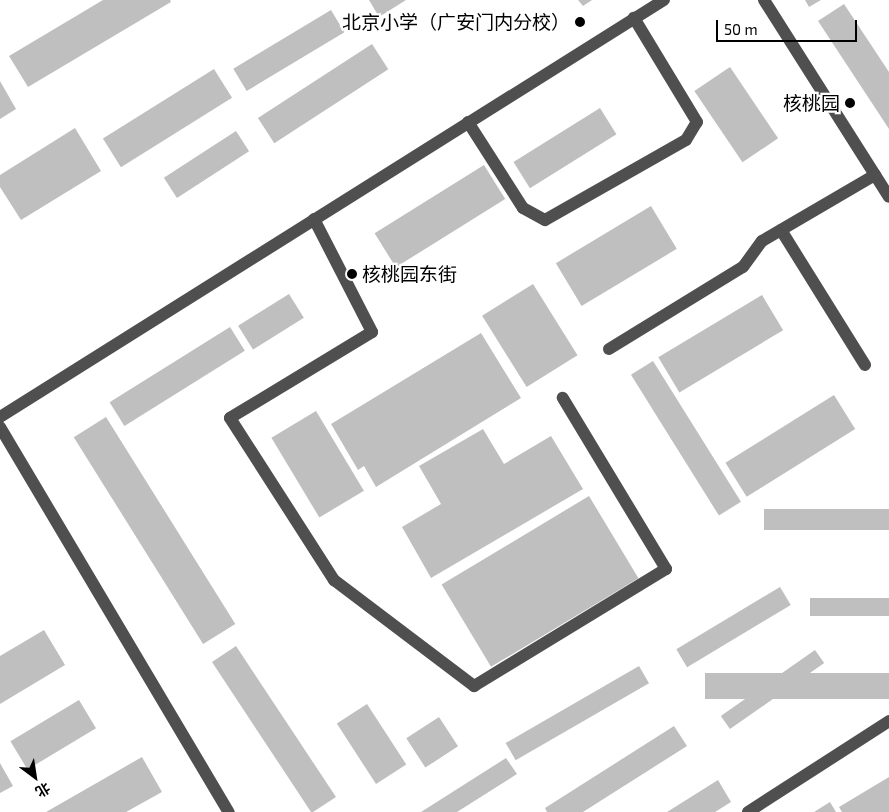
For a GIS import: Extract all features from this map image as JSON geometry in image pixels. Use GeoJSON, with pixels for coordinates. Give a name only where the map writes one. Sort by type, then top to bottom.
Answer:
{"type":"FeatureCollection","features":[{"type":"Feature","properties":{"kind":"street"},"geometry":{"type":"LineString","coordinates":[[0,416],[664,0]]}},
{"type":"Feature","properties":{"kind":"street"},"geometry":{"type":"LineString","coordinates":[[764,0],[889,198]]}},
{"type":"Feature","properties":{"kind":"street"},"geometry":{"type":"LineString","coordinates":[[468,122],[522,208],[545,220],[686,140],[697,122],[634,18]]}},
{"type":"Feature","properties":{"kind":"street"},"geometry":{"type":"LineString","coordinates":[[609,349],[742,267],[762,241],[875,175]]}},
{"type":"Feature","properties":{"kind":"street"},"geometry":{"type":"LineString","coordinates":[[314,219],[372,332],[230,418],[334,580],[474,686],[666,569],[563,398]]}},
{"type":"Feature","properties":{"kind":"street"},"geometry":{"type":"LineString","coordinates":[[781,230],[865,366]]}},
{"type":"Feature","properties":{"kind":"street"},"geometry":{"type":"LineString","coordinates":[[0,427],[229,812]]}},
{"type":"Feature","properties":{"kind":"street"},"geometry":{"type":"LineString","coordinates":[[748,812],[889,721]]}},
{"type":"Feature","properties":{"kind":"building"},"geometry":{"type":"Polygon","coordinates":[[[103,0],[170,0],[171,2],[28,87],[9,56],[103,0]]]}},
{"type":"Feature","properties":{"kind":"building"},"geometry":{"type":"Polygon","coordinates":[[[369,0],[406,0],[379,17],[369,0]]]}},
{"type":"Feature","properties":{"kind":"building"},"geometry":{"type":"Polygon","coordinates":[[[578,0],[592,0],[583,6],[578,0]]]}},
{"type":"Feature","properties":{"kind":"building"},"geometry":{"type":"Polygon","coordinates":[[[805,0],[821,0],[809,7],[805,0]]]}},
{"type":"Feature","properties":{"kind":"building"},"geometry":{"type":"Polygon","coordinates":[[[844,4],[889,72],[889,129],[818,21],[844,4]]]}},
{"type":"Feature","properties":{"kind":"building"},"geometry":{"type":"Polygon","coordinates":[[[331,10],[344,32],[247,91],[233,69],[331,10]]]}},
{"type":"Feature","properties":{"kind":"building"},"geometry":{"type":"Polygon","coordinates":[[[372,44],[388,69],[274,143],[258,118],[372,44]]]}},
{"type":"Feature","properties":{"kind":"building"},"geometry":{"type":"Polygon","coordinates":[[[730,67],[778,138],[742,162],[694,91],[730,67]]]}},
{"type":"Feature","properties":{"kind":"building"},"geometry":{"type":"Polygon","coordinates":[[[214,69],[232,98],[121,167],[103,138],[214,69]]]}},
{"type":"Feature","properties":{"kind":"building"},"geometry":{"type":"Polygon","coordinates":[[[0,81],[16,109],[0,119],[0,81]]]}},
{"type":"Feature","properties":{"kind":"building"},"geometry":{"type":"Polygon","coordinates":[[[600,108],[616,134],[530,188],[513,162],[600,108]]]}},
{"type":"Feature","properties":{"kind":"building"},"geometry":{"type":"Polygon","coordinates":[[[75,128],[101,171],[21,220],[0,187],[0,175],[75,128]]]}},
{"type":"Feature","properties":{"kind":"building"},"geometry":{"type":"Polygon","coordinates":[[[236,131],[249,151],[177,198],[164,178],[236,131]]]}},
{"type":"Feature","properties":{"kind":"building"},"geometry":{"type":"Polygon","coordinates":[[[484,165],[505,199],[396,267],[375,233],[484,165]]]}},
{"type":"Feature","properties":{"kind":"building"},"geometry":{"type":"Polygon","coordinates":[[[651,206],[677,249],[582,306],[556,263],[651,206]]]}},
{"type":"Feature","properties":{"kind":"building"},"geometry":{"type":"Polygon","coordinates":[[[533,284],[578,355],[527,387],[482,316],[533,284]]]}},
{"type":"Feature","properties":{"kind":"building"},"geometry":{"type":"Polygon","coordinates":[[[289,294],[304,318],[253,350],[238,326],[289,294]]]}},
{"type":"Feature","properties":{"kind":"building"},"geometry":{"type":"Polygon","coordinates":[[[762,295],[783,330],[679,392],[658,357],[762,295]]]}},
{"type":"Feature","properties":{"kind":"building"},"geometry":{"type":"Polygon","coordinates":[[[230,327],[245,351],[124,426],[110,402],[230,327]]]}},
{"type":"Feature","properties":{"kind":"building"},"geometry":{"type":"Polygon","coordinates":[[[481,333],[521,398],[376,487],[364,466],[358,470],[331,424],[481,333]]]}},
{"type":"Feature","properties":{"kind":"building"},"geometry":{"type":"Polygon","coordinates":[[[653,361],[741,502],[719,516],[631,375],[653,361]]]}},
{"type":"Feature","properties":{"kind":"building"},"geometry":{"type":"Polygon","coordinates":[[[834,395],[855,429],[747,497],[725,463],[834,395]]]}},
{"type":"Feature","properties":{"kind":"building"},"geometry":{"type":"Polygon","coordinates":[[[316,411],[364,491],[319,517],[271,438],[316,411]]]}},
{"type":"Feature","properties":{"kind":"building"},"geometry":{"type":"Polygon","coordinates":[[[106,417],[235,624],[203,644],[74,437],[106,417]]]}},
{"type":"Feature","properties":{"kind":"building"},"geometry":{"type":"Polygon","coordinates":[[[483,429],[504,464],[551,436],[583,489],[431,578],[402,527],[441,504],[419,466],[483,429]]]}},
{"type":"Feature","properties":{"kind":"building"},"geometry":{"type":"Polygon","coordinates":[[[589,496],[638,578],[491,667],[442,585],[589,496]]]}},
{"type":"Feature","properties":{"kind":"building"},"geometry":{"type":"Polygon","coordinates":[[[764,509],[889,509],[889,530],[764,530],[764,509]]]}},
{"type":"Feature","properties":{"kind":"building"},"geometry":{"type":"Polygon","coordinates":[[[780,587],[791,605],[687,667],[676,649],[780,587]]]}},
{"type":"Feature","properties":{"kind":"building"},"geometry":{"type":"Polygon","coordinates":[[[810,598],[889,598],[889,616],[810,616],[810,598]]]}},
{"type":"Feature","properties":{"kind":"building"},"geometry":{"type":"Polygon","coordinates":[[[44,630],[65,665],[0,704],[0,656],[44,630]]]}},
{"type":"Feature","properties":{"kind":"building"},"geometry":{"type":"Polygon","coordinates":[[[236,646],[336,797],[313,812],[311,812],[212,662],[236,646]]]}},
{"type":"Feature","properties":{"kind":"building"},"geometry":{"type":"Polygon","coordinates":[[[815,650],[824,663],[730,729],[721,716],[815,650]]]}},
{"type":"Feature","properties":{"kind":"building"},"geometry":{"type":"Polygon","coordinates":[[[639,666],[649,683],[516,760],[506,743],[639,666]]]}},
{"type":"Feature","properties":{"kind":"building"},"geometry":{"type":"Polygon","coordinates":[[[705,673],[889,673],[889,699],[705,699],[705,673]]]}},
{"type":"Feature","properties":{"kind":"building"},"geometry":{"type":"Polygon","coordinates":[[[79,700],[96,728],[27,769],[10,741],[79,700]]]}},
{"type":"Feature","properties":{"kind":"building"},"geometry":{"type":"Polygon","coordinates":[[[367,704],[406,764],[376,784],[337,724],[367,704]]]}},
{"type":"Feature","properties":{"kind":"building"},"geometry":{"type":"Polygon","coordinates":[[[439,717],[458,746],[425,768],[406,738],[439,717]]]}},
{"type":"Feature","properties":{"kind":"building"},"geometry":{"type":"Polygon","coordinates":[[[674,726],[687,746],[583,812],[547,812],[545,808],[674,726]]]}},
{"type":"Feature","properties":{"kind":"building"},"geometry":{"type":"Polygon","coordinates":[[[142,757],[162,792],[126,812],[46,812],[142,757]]]}},
{"type":"Feature","properties":{"kind":"building"},"geometry":{"type":"Polygon","coordinates":[[[506,758],[517,774],[457,812],[421,812],[506,758]]]}},
{"type":"Feature","properties":{"kind":"building"},"geometry":{"type":"Polygon","coordinates":[[[0,763],[13,786],[0,793],[0,763]]]}},
{"type":"Feature","properties":{"kind":"building"},"geometry":{"type":"Polygon","coordinates":[[[889,777],[889,812],[842,812],[839,807],[889,777]]]}},
{"type":"Feature","properties":{"kind":"building"},"geometry":{"type":"Polygon","coordinates":[[[718,780],[731,802],[715,812],[667,812],[718,780]]]}},
{"type":"Feature","properties":{"kind":"building"},"geometry":{"type":"Polygon","coordinates":[[[830,802],[836,812],[814,812],[830,802]]]}},
{"type":"Feature","properties":{"kind":"place","name":"北京小学（广安门内分校）"},"geometry":{"type":"Point","coordinates":[580,22]}},
{"type":"Feature","properties":{"kind":"place","name":"核桃园"},"geometry":{"type":"Point","coordinates":[850,103]}},
{"type":"Feature","properties":{"kind":"place","name":"核桃园东街"},"geometry":{"type":"Point","coordinates":[352,274]}}]}
